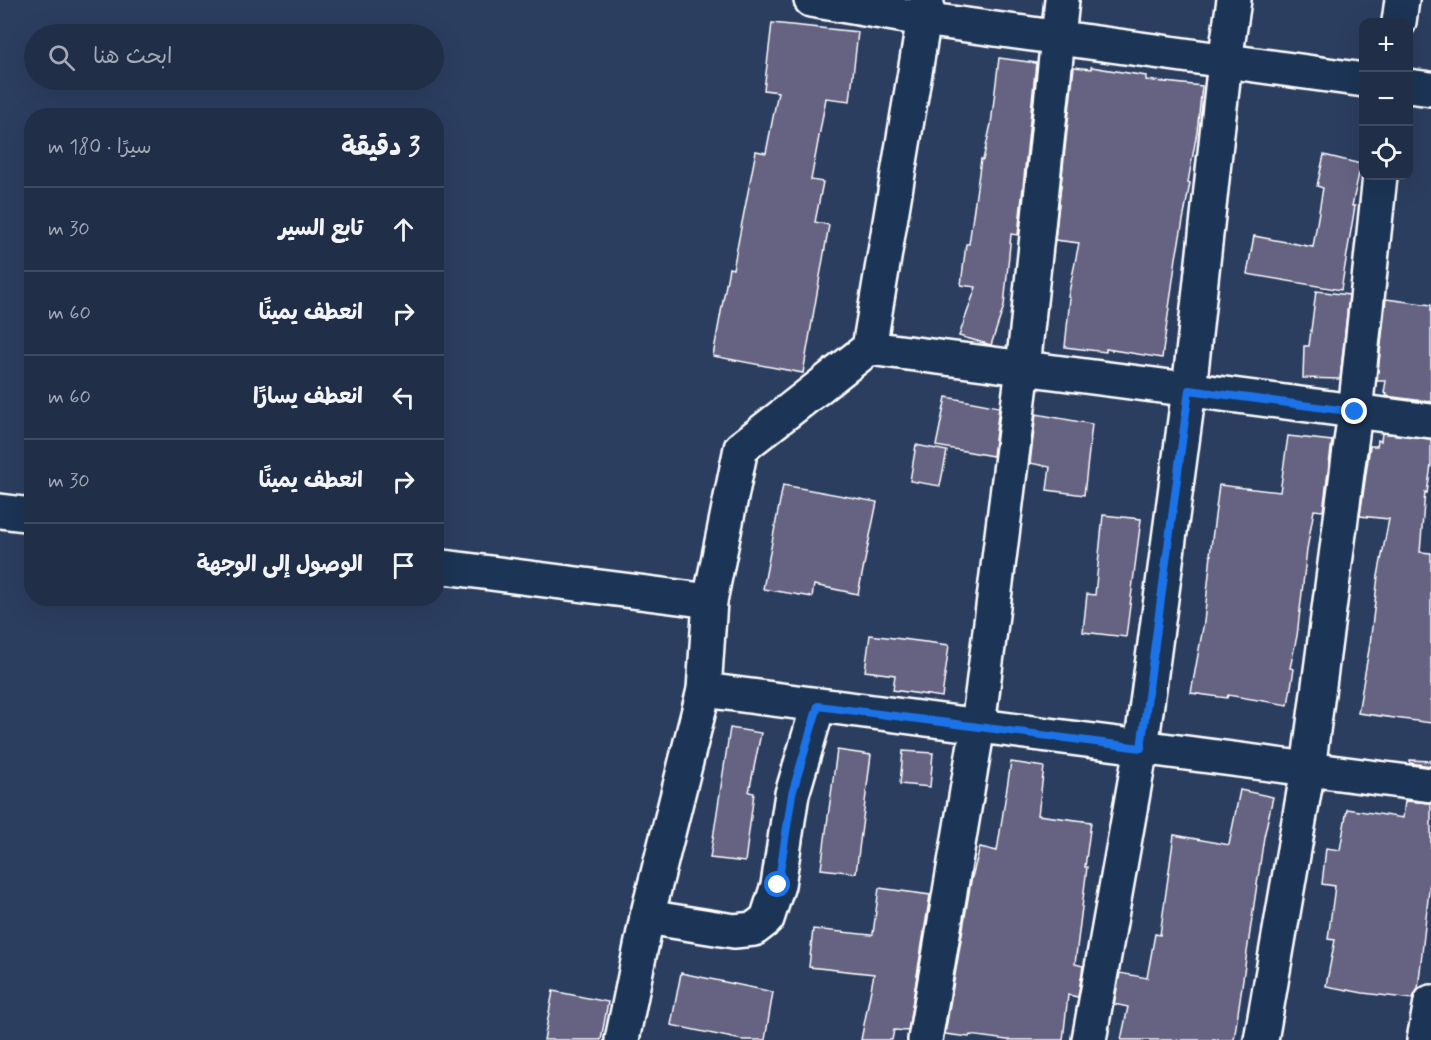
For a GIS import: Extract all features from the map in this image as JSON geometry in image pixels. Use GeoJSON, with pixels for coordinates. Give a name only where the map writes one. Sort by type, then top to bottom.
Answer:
{"type":"FeatureCollection","features":[{"type":"Feature","properties":{"kind":"street"},"geometry":{"type":"LineString","coordinates":[[811,0],[925,10],[1057,38],[1359,79]]}},
{"type":"Feature","properties":{"kind":"street"},"geometry":{"type":"LineString","coordinates":[[926,1040],[978,726],[1023,368],[1062,0]]}},
{"type":"Feature","properties":{"kind":"street"},"geometry":{"type":"LineString","coordinates":[[1089,1040],[1141,748],[1189,390],[1225,61],[1234,0]]}},
{"type":"Feature","properties":{"kind":"street"},"geometry":{"type":"LineString","coordinates":[[1400,18],[1402,0]]}},
{"type":"Feature","properties":{"kind":"street"},"geometry":{"type":"LineString","coordinates":[[622,1040],[647,917],[704,690],[710,601],[741,448],[869,348],[925,10]]}},
{"type":"Feature","properties":{"kind":"street"},"geometry":{"type":"LineString","coordinates":[[1413,87],[1431,89]]}},
{"type":"Feature","properties":{"kind":"street"},"geometry":{"type":"LineString","coordinates":[[1261,1040],[1308,770],[1355,412],[1380,180]]}},
{"type":"Feature","properties":{"kind":"street"},"geometry":{"type":"LineString","coordinates":[[869,348],[1431,421]]}},
{"type":"Feature","properties":{"kind":"street"},"geometry":{"type":"LineString","coordinates":[[0,511],[24,514]]}},
{"type":"Feature","properties":{"kind":"street"},"geometry":{"type":"LineString","coordinates":[[444,567],[710,601]]}},
{"type":"Feature","properties":{"kind":"street"},"geometry":{"type":"LineString","coordinates":[[704,690],[1431,785]]}},
{"type":"Feature","properties":{"kind":"street"},"geometry":{"type":"LineString","coordinates":[[647,917],[734,931],[754,929],[767,919],[778,885],[792,794],[818,706]]}},
{"type":"Feature","properties":{"kind":"street"},"geometry":{"type":"LineString","coordinates":[[1424,1040],[1431,1002]]}},
{"type":"Feature","properties":{"kind":"building"},"geometry":{"type":"Polygon","coordinates":[[[772,23],[858,32],[850,101],[826,98],[811,180],[823,182],[815,222],[829,225],[803,373],[713,356],[729,268],[733,269],[756,151],[766,153],[778,92],[764,90],[772,23]]]}},
{"type":"Feature","properties":{"kind":"building"},"geometry":{"type":"Polygon","coordinates":[[[999,58],[1036,63],[1018,235],[1011,234],[1004,306],[991,345],[959,336],[976,287],[961,285],[981,159],[983,160],[991,124],[999,58]]]}},
{"type":"Feature","properties":{"kind":"building"},"geometry":{"type":"Polygon","coordinates":[[[1074,67],[1091,69],[1091,67],[1146,76],[1146,80],[1202,86],[1188,182],[1190,183],[1176,258],[1162,358],[1106,349],[1106,352],[1065,347],[1070,298],[1068,297],[1079,243],[1055,240],[1074,67]]]}},
{"type":"Feature","properties":{"kind":"building"},"geometry":{"type":"Polygon","coordinates":[[[1324,155],[1359,164],[1352,206],[1355,206],[1341,290],[1247,274],[1254,236],[1313,247],[1323,188],[1317,186],[1324,155]]]}},
{"type":"Feature","properties":{"kind":"building"},"geometry":{"type":"Polygon","coordinates":[[[1316,291],[1349,295],[1340,379],[1303,378],[1304,346],[1309,346],[1316,291]]]}},
{"type":"Feature","properties":{"kind":"building"},"geometry":{"type":"Polygon","coordinates":[[[1386,299],[1431,305],[1431,402],[1386,396],[1387,394],[1384,393],[1386,381],[1377,381],[1386,299]]]}},
{"type":"Feature","properties":{"kind":"building"},"geometry":{"type":"Polygon","coordinates":[[[946,397],[999,407],[993,456],[936,446],[946,397]]]}},
{"type":"Feature","properties":{"kind":"building"},"geometry":{"type":"Polygon","coordinates":[[[1036,414],[1092,424],[1084,495],[1047,490],[1050,467],[1030,463],[1036,414]]]}},
{"type":"Feature","properties":{"kind":"building"},"geometry":{"type":"Polygon","coordinates":[[[1382,433],[1431,439],[1431,465],[1427,493],[1425,492],[1420,552],[1431,553],[1431,723],[1358,713],[1370,644],[1378,576],[1389,519],[1360,516],[1370,446],[1377,446],[1378,440],[1381,441],[1382,433]]]}},
{"type":"Feature","properties":{"kind":"building"},"geometry":{"type":"Polygon","coordinates":[[[1288,436],[1332,441],[1323,511],[1314,510],[1307,549],[1297,636],[1290,668],[1294,669],[1288,705],[1228,695],[1227,698],[1191,693],[1204,622],[1219,485],[1280,492],[1288,436]]]}},
{"type":"Feature","properties":{"kind":"building"},"geometry":{"type":"Polygon","coordinates":[[[916,445],[947,451],[940,486],[910,481],[916,445]]]}},
{"type":"Feature","properties":{"kind":"building"},"geometry":{"type":"Polygon","coordinates":[[[783,485],[877,502],[858,594],[814,585],[812,597],[763,589],[783,485]]]}},
{"type":"Feature","properties":{"kind":"building"},"geometry":{"type":"Polygon","coordinates":[[[1103,515],[1141,519],[1126,637],[1083,632],[1087,594],[1095,595],[1103,515]]]}},
{"type":"Feature","properties":{"kind":"building"},"geometry":{"type":"Polygon","coordinates":[[[870,635],[949,645],[942,697],[893,690],[895,675],[865,671],[870,635]]]}},
{"type":"Feature","properties":{"kind":"building"},"geometry":{"type":"Polygon","coordinates":[[[730,728],[761,733],[749,792],[754,793],[745,862],[710,858],[730,728]]]}},
{"type":"Feature","properties":{"kind":"building"},"geometry":{"type":"Polygon","coordinates":[[[837,750],[871,755],[856,873],[821,869],[837,750]]]}},
{"type":"Feature","properties":{"kind":"building"},"geometry":{"type":"Polygon","coordinates":[[[903,751],[933,753],[930,787],[900,784],[903,751]]]}},
{"type":"Feature","properties":{"kind":"building"},"geometry":{"type":"Polygon","coordinates":[[[1410,760],[1431,761],[1431,766],[1410,763],[1410,760]]]}},
{"type":"Feature","properties":{"kind":"building"},"geometry":{"type":"Polygon","coordinates":[[[1011,762],[1044,767],[1038,815],[1091,822],[1075,964],[1083,966],[1078,997],[1068,995],[1063,1040],[1007,1040],[945,1034],[971,881],[980,847],[997,851],[1011,762]]]}},
{"type":"Feature","properties":{"kind":"building"},"geometry":{"type":"Polygon","coordinates":[[[1240,790],[1273,797],[1264,837],[1234,1040],[1121,1040],[1128,1007],[1114,1004],[1120,973],[1147,978],[1155,934],[1160,935],[1174,835],[1229,845],[1240,790]]]}},
{"type":"Feature","properties":{"kind":"building"},"geometry":{"type":"Polygon","coordinates":[[[1405,801],[1431,803],[1431,872],[1418,989],[1413,999],[1326,986],[1335,940],[1328,939],[1335,886],[1322,884],[1326,848],[1340,850],[1347,809],[1403,818],[1405,801]]]}},
{"type":"Feature","properties":{"kind":"building"},"geometry":{"type":"Polygon","coordinates":[[[879,888],[930,895],[908,1031],[894,1030],[892,1040],[861,1040],[874,974],[809,967],[813,929],[873,934],[879,888]]]}},
{"type":"Feature","properties":{"kind":"building"},"geometry":{"type":"Polygon","coordinates":[[[681,973],[773,992],[765,1040],[742,1040],[671,1025],[681,973]]]}},
{"type":"Feature","properties":{"kind":"building"},"geometry":{"type":"Polygon","coordinates":[[[553,991],[608,1002],[601,1040],[544,1040],[553,991]]]}},
{"type":"Feature","properties":{"kind":"route"},"geometry":{"type":"LineString","coordinates":[[778,885],[792,794],[818,706],[1141,748],[1189,390],[1355,412]]}}]}
